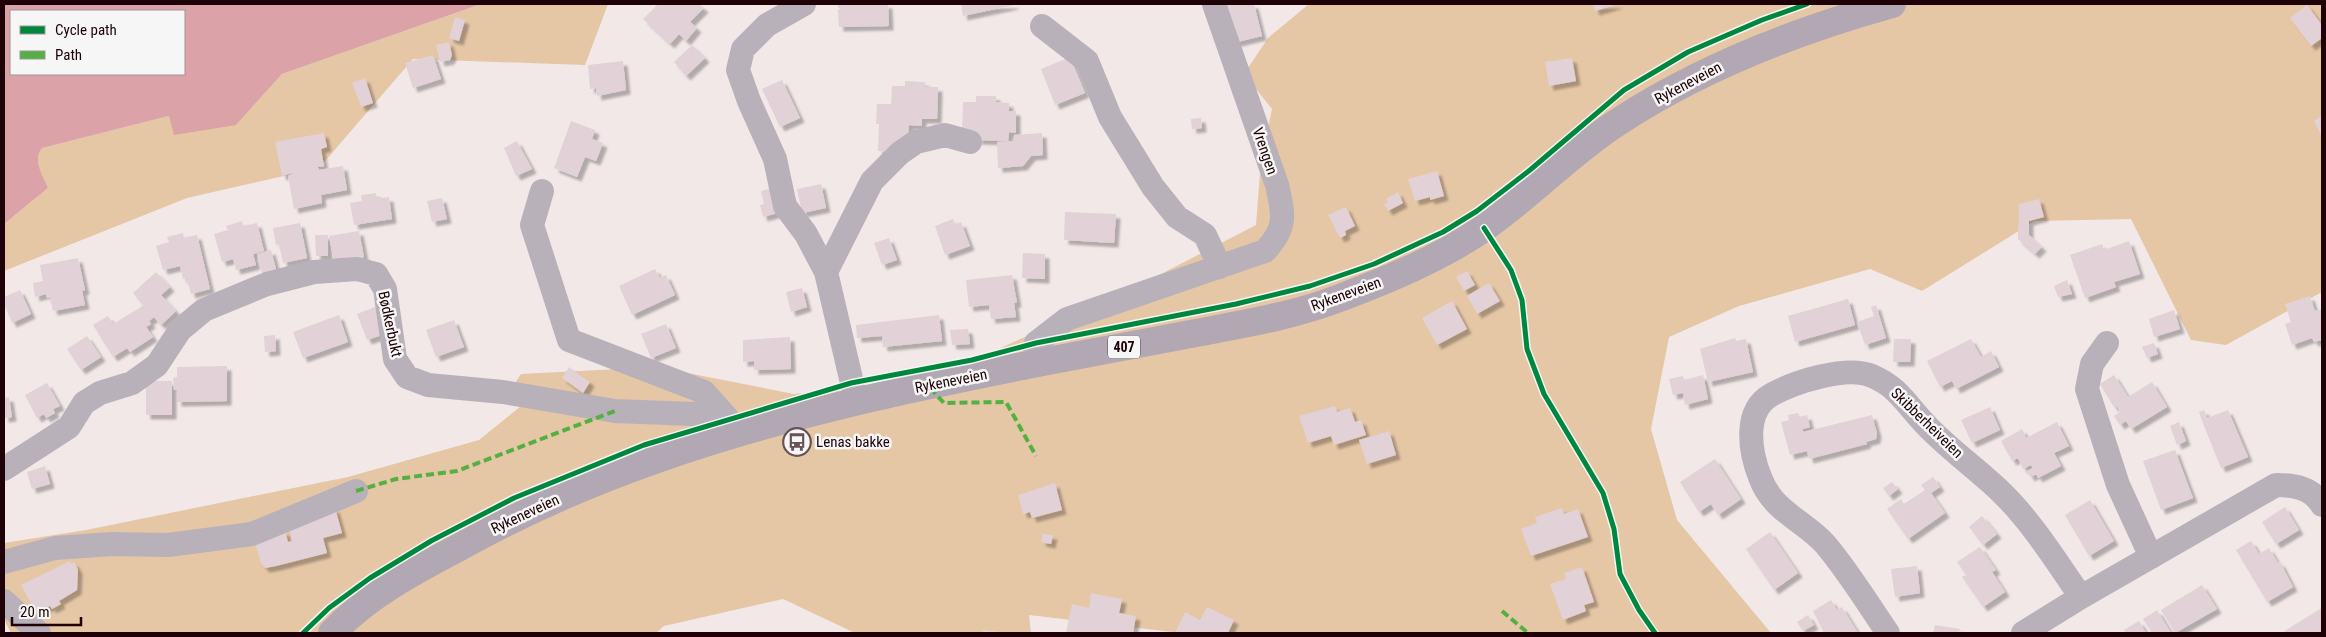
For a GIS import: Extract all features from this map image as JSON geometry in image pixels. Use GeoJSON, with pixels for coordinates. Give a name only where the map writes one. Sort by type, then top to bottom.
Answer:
{"type":"FeatureCollection","features":[{"type":"Feature","properties":{"kind":"main road","name":"Rykeneveien"},"geometry":{"type":"LineString","coordinates":[[332,633],[367,602],[418,569],[508,521],[580,489],[677,453],[856,400],[1262,321],[1333,300],[1400,273],[1444,252],[1484,228],[1615,124],[1706,71],[1768,43],[1841,18],[1892,4]]}},
{"type":"Feature","properties":{"kind":"street"},"geometry":{"type":"LineString","coordinates":[[804,4],[767,25],[743,49],[738,70],[749,102],[775,158],[785,206],[806,234],[826,272],[856,400]]}},
{"type":"Feature","properties":{"kind":"street","name":"Vrengen"},"geometry":{"type":"LineString","coordinates":[[1034,364],[1036,343],[1067,319],[1265,252],[1277,239],[1284,212],[1277,185],[1214,4]]}},
{"type":"Feature","properties":{"kind":"street"},"geometry":{"type":"LineString","coordinates":[[1042,26],[1087,61],[1110,118],[1153,187],[1177,217],[1205,235],[1220,267]]}},
{"type":"Feature","properties":{"kind":"street"},"geometry":{"type":"LineString","coordinates":[[826,272],[872,181],[900,152],[916,142],[945,135],[970,142]]}},
{"type":"Feature","properties":{"kind":"street"},"geometry":{"type":"LineString","coordinates":[[542,191],[532,225],[569,340],[704,392],[738,434]]}},
{"type":"Feature","properties":{"kind":"street","name":"Bødkerbukt"},"geometry":{"type":"LineString","coordinates":[[4,469],[69,427],[84,403],[100,392],[132,382],[157,364],[180,330],[204,310],[267,284],[314,272],[357,269],[376,274],[385,289],[396,359],[407,377],[428,385],[503,392],[615,411],[693,414],[720,411]]}},
{"type":"Feature","properties":{"kind":"street"},"geometry":{"type":"LineString","coordinates":[[2107,343],[2092,364],[2087,389],[2118,485],[2151,557]]}},
{"type":"Feature","properties":{"kind":"street","name":"Skibberheiveien"},"geometry":{"type":"LineString","coordinates":[[1888,633],[1824,543],[1778,507],[1760,478],[1751,438],[1752,418],[1762,400],[1787,386],[1846,372],[1871,375],[1898,391],[1927,426],[2002,493],[2038,534],[2080,597]]}},
{"type":"Feature","properties":{"kind":"street"},"geometry":{"type":"LineString","coordinates":[[2023,633],[2080,597],[2276,485],[2297,485],[2318,498],[2322,505]]}},
{"type":"Feature","properties":{"kind":"street"},"geometry":{"type":"LineString","coordinates":[[4,562],[56,548],[112,544],[168,545],[252,534],[356,491]]}},
{"type":"Feature","properties":{"kind":"street"},"geometry":{"type":"LineString","coordinates":[[4,602],[39,633]]}},
{"type":"Feature","properties":{"kind":"shaded area"},"geometry":{"type":"Polygon","coordinates":[[[4,4],[481,4],[282,74],[236,125],[174,135],[169,116],[42,148],[39,153],[38,163],[48,188],[4,224],[4,4]]]}},
{"type":"Feature","properties":{"kind":"shaded area"},"geometry":{"type":"Polygon","coordinates":[[[481,4],[608,4],[585,65],[413,59],[319,168],[187,198],[4,271],[4,224],[48,188],[38,163],[39,153],[42,148],[169,116],[236,125],[282,74],[481,4]]]}},
{"type":"Feature","properties":{"kind":"shaded area"},"geometry":{"type":"Polygon","coordinates":[[[1309,4],[2322,4],[2322,292],[2226,345],[2191,340],[2131,219],[2035,221],[1922,291],[1870,269],[1739,306],[1669,337],[1651,429],[1677,520],[1771,633],[1181,633],[1029,615],[1031,633],[855,633],[783,599],[664,626],[656,633],[11,633],[4,619],[4,543],[86,530],[348,477],[479,440],[526,402],[511,389],[521,374],[657,367],[794,394],[930,384],[1007,345],[1134,288],[1256,225],[1261,161],[1272,109],[1244,74],[1268,38],[1309,4]]]}},
{"type":"Feature","properties":{"kind":"building"},"geometry":{"type":"Polygon","coordinates":[[[658,4],[699,4],[704,8],[690,22],[697,28],[686,41],[679,34],[670,44],[643,19],[658,4]]]}},
{"type":"Feature","properties":{"kind":"building"},"geometry":{"type":"Polygon","coordinates":[[[838,4],[888,4],[889,26],[839,27],[838,10],[841,8],[838,8],[838,4]]]}},
{"type":"Feature","properties":{"kind":"building"},"geometry":{"type":"Polygon","coordinates":[[[961,4],[1014,4],[1014,5],[963,16],[961,4]]]}},
{"type":"Feature","properties":{"kind":"building"},"geometry":{"type":"Polygon","coordinates":[[[1223,4],[1254,4],[1262,36],[1233,43],[1223,4]]]}},
{"type":"Feature","properties":{"kind":"building"},"geometry":{"type":"Polygon","coordinates":[[[1593,4],[1619,4],[1595,11],[1593,4]]]}},
{"type":"Feature","properties":{"kind":"building"},"geometry":{"type":"Polygon","coordinates":[[[2307,5],[2322,25],[2322,38],[2311,46],[2290,18],[2307,5]]]}},
{"type":"Feature","properties":{"kind":"building"},"geometry":{"type":"Polygon","coordinates":[[[455,17],[465,20],[459,41],[449,38],[455,17]]]}},
{"type":"Feature","properties":{"kind":"building"},"geometry":{"type":"Polygon","coordinates":[[[449,42],[452,55],[450,60],[440,62],[436,45],[449,42]]]}},
{"type":"Feature","properties":{"kind":"building"},"geometry":{"type":"Polygon","coordinates":[[[692,45],[705,58],[686,76],[674,62],[692,45]]]}},
{"type":"Feature","properties":{"kind":"building"},"geometry":{"type":"Polygon","coordinates":[[[433,55],[441,79],[413,88],[405,63],[433,55]]]}},
{"type":"Feature","properties":{"kind":"building"},"geometry":{"type":"Polygon","coordinates":[[[1070,57],[1085,93],[1055,105],[1041,69],[1070,57]]]}},
{"type":"Feature","properties":{"kind":"building"},"geometry":{"type":"Polygon","coordinates":[[[1572,58],[1576,81],[1549,86],[1545,62],[1572,58]]]}},
{"type":"Feature","properties":{"kind":"building"},"geometry":{"type":"Polygon","coordinates":[[[623,61],[626,90],[597,96],[596,88],[590,89],[588,65],[623,61]]]}},
{"type":"Feature","properties":{"kind":"building"},"geometry":{"type":"Polygon","coordinates":[[[365,78],[373,103],[361,107],[352,83],[365,78]]]}},
{"type":"Feature","properties":{"kind":"building"},"geometry":{"type":"Polygon","coordinates":[[[782,80],[800,118],[780,127],[762,89],[782,80]]]}},
{"type":"Feature","properties":{"kind":"building"},"geometry":{"type":"Polygon","coordinates":[[[905,81],[925,82],[925,87],[938,87],[937,119],[922,119],[922,126],[909,125],[908,146],[899,152],[878,151],[879,124],[876,124],[877,104],[891,104],[892,86],[905,86],[905,81]]]}},
{"type":"Feature","properties":{"kind":"building"},"geometry":{"type":"Polygon","coordinates":[[[976,96],[996,96],[996,102],[1009,103],[1009,111],[1016,111],[1016,133],[1009,132],[1008,141],[977,140],[978,133],[962,132],[963,102],[976,102],[976,96]]]}},
{"type":"Feature","properties":{"kind":"building"},"geometry":{"type":"Polygon","coordinates":[[[2322,116],[2322,137],[2314,121],[2322,116]]]}},
{"type":"Feature","properties":{"kind":"building"},"geometry":{"type":"Polygon","coordinates":[[[1201,118],[1202,128],[1192,129],[1191,119],[1201,118]]]}},
{"type":"Feature","properties":{"kind":"building"},"geometry":{"type":"Polygon","coordinates":[[[571,121],[595,130],[592,139],[603,143],[596,161],[585,157],[577,177],[554,168],[571,121]]]}},
{"type":"Feature","properties":{"kind":"building"},"geometry":{"type":"Polygon","coordinates":[[[324,133],[327,147],[321,149],[324,166],[318,167],[319,170],[343,166],[347,190],[321,195],[322,203],[294,209],[288,176],[293,173],[282,176],[275,142],[324,133]]]}},
{"type":"Feature","properties":{"kind":"building"},"geometry":{"type":"Polygon","coordinates":[[[1042,133],[1043,155],[1031,156],[1023,166],[998,168],[997,142],[1014,141],[1014,135],[1042,133]]]}},
{"type":"Feature","properties":{"kind":"building"},"geometry":{"type":"Polygon","coordinates":[[[517,141],[532,169],[516,176],[504,148],[517,141]]]}},
{"type":"Feature","properties":{"kind":"building"},"geometry":{"type":"Polygon","coordinates":[[[1437,171],[1444,196],[1430,200],[1430,197],[1415,201],[1408,179],[1437,171]]]}},
{"type":"Feature","properties":{"kind":"building"},"geometry":{"type":"Polygon","coordinates":[[[821,184],[826,208],[802,213],[797,189],[821,184]]]}},
{"type":"Feature","properties":{"kind":"building"},"geometry":{"type":"Polygon","coordinates":[[[773,188],[781,212],[763,217],[760,205],[764,204],[761,191],[773,188]]]}},
{"type":"Feature","properties":{"kind":"building"},"geometry":{"type":"Polygon","coordinates":[[[1398,192],[1403,203],[1388,211],[1384,204],[1388,202],[1386,199],[1398,192]]]}},
{"type":"Feature","properties":{"kind":"building"},"geometry":{"type":"Polygon","coordinates":[[[376,193],[377,199],[389,197],[392,219],[354,225],[350,203],[362,201],[361,195],[376,193]]]}},
{"type":"Feature","properties":{"kind":"building"},"geometry":{"type":"Polygon","coordinates":[[[442,198],[447,219],[432,222],[427,201],[442,198]]]}},
{"type":"Feature","properties":{"kind":"building"},"geometry":{"type":"Polygon","coordinates":[[[2039,199],[2044,217],[2029,221],[2029,235],[2042,247],[2035,254],[2018,239],[2019,204],[2039,199]]]}},
{"type":"Feature","properties":{"kind":"building"},"geometry":{"type":"Polygon","coordinates":[[[1346,207],[1355,226],[1345,231],[1346,235],[1340,238],[1328,215],[1346,207]]]}},
{"type":"Feature","properties":{"kind":"building"},"geometry":{"type":"Polygon","coordinates":[[[1065,212],[1116,214],[1114,243],[1064,240],[1065,212]]]}},
{"type":"Feature","properties":{"kind":"building"},"geometry":{"type":"Polygon","coordinates":[[[953,219],[955,225],[961,222],[970,246],[945,255],[935,226],[953,219]]]}},
{"type":"Feature","properties":{"kind":"building"},"geometry":{"type":"Polygon","coordinates":[[[242,221],[243,226],[257,223],[264,251],[253,254],[256,265],[236,270],[233,259],[222,262],[214,234],[228,230],[226,226],[242,221]]]}},
{"type":"Feature","properties":{"kind":"building"},"geometry":{"type":"Polygon","coordinates":[[[300,223],[307,258],[283,263],[279,244],[276,245],[273,228],[300,223]]]}},
{"type":"Feature","properties":{"kind":"building"},"geometry":{"type":"Polygon","coordinates":[[[359,231],[364,257],[334,262],[329,236],[359,231]]]}},
{"type":"Feature","properties":{"kind":"building"},"geometry":{"type":"Polygon","coordinates":[[[183,233],[184,238],[197,235],[210,289],[191,294],[187,279],[183,279],[180,266],[163,270],[156,246],[169,242],[167,237],[183,233]]]}},
{"type":"Feature","properties":{"kind":"building"},"geometry":{"type":"Polygon","coordinates":[[[315,235],[328,235],[328,256],[316,256],[315,235]]]}},
{"type":"Feature","properties":{"kind":"building"},"geometry":{"type":"Polygon","coordinates":[[[889,238],[897,260],[882,265],[874,243],[889,238]]]}},
{"type":"Feature","properties":{"kind":"building"},"geometry":{"type":"Polygon","coordinates":[[[2129,241],[2140,274],[2114,282],[2116,287],[2085,298],[2070,255],[2102,244],[2104,250],[2129,241]]]}},
{"type":"Feature","properties":{"kind":"building"},"geometry":{"type":"Polygon","coordinates":[[[271,250],[277,273],[263,277],[257,254],[271,250]]]}},
{"type":"Feature","properties":{"kind":"building"},"geometry":{"type":"Polygon","coordinates":[[[1023,253],[1045,254],[1045,279],[1022,278],[1023,253]]]}},
{"type":"Feature","properties":{"kind":"building"},"geometry":{"type":"Polygon","coordinates":[[[78,258],[85,290],[82,291],[85,305],[53,311],[50,297],[47,298],[46,294],[35,297],[33,283],[43,281],[40,265],[78,258]]]}},
{"type":"Feature","properties":{"kind":"building"},"geometry":{"type":"Polygon","coordinates":[[[655,269],[660,278],[666,275],[675,295],[632,315],[619,286],[655,269]]]}},
{"type":"Feature","properties":{"kind":"building"},"geometry":{"type":"Polygon","coordinates":[[[1467,271],[1475,285],[1464,291],[1456,277],[1467,271]]]}},
{"type":"Feature","properties":{"kind":"building"},"geometry":{"type":"Polygon","coordinates":[[[156,272],[170,287],[161,295],[176,311],[161,325],[154,317],[149,321],[151,324],[146,327],[153,337],[130,352],[127,348],[113,357],[93,325],[108,316],[113,324],[141,307],[143,305],[133,293],[156,272]]]}},
{"type":"Feature","properties":{"kind":"building"},"geometry":{"type":"Polygon","coordinates":[[[1012,275],[1017,303],[1014,303],[1016,317],[991,319],[989,305],[969,307],[966,280],[1012,275]]]}},
{"type":"Feature","properties":{"kind":"building"},"geometry":{"type":"Polygon","coordinates":[[[2067,280],[2072,294],[2058,297],[2054,286],[2067,280]]]}},
{"type":"Feature","properties":{"kind":"building"},"geometry":{"type":"Polygon","coordinates":[[[1489,283],[1500,301],[1477,314],[1467,296],[1489,283]]]}},
{"type":"Feature","properties":{"kind":"building"},"geometry":{"type":"Polygon","coordinates":[[[802,288],[807,307],[791,312],[786,292],[802,288]]]}},
{"type":"Feature","properties":{"kind":"building"},"geometry":{"type":"Polygon","coordinates":[[[20,290],[31,314],[12,323],[4,304],[4,297],[20,290]]]}},
{"type":"Feature","properties":{"kind":"building"},"geometry":{"type":"Polygon","coordinates":[[[2310,296],[2315,311],[2322,309],[2322,340],[2314,342],[2312,338],[2292,345],[2285,324],[2291,322],[2285,304],[2310,296]]]}},
{"type":"Feature","properties":{"kind":"building"},"geometry":{"type":"Polygon","coordinates":[[[1848,299],[1855,325],[1795,342],[1788,316],[1848,299]]]}},
{"type":"Feature","properties":{"kind":"building"},"geometry":{"type":"Polygon","coordinates":[[[1452,301],[1467,329],[1437,345],[1422,318],[1452,301]]]}},
{"type":"Feature","properties":{"kind":"building"},"geometry":{"type":"Polygon","coordinates":[[[1876,305],[1886,338],[1865,345],[1857,322],[1874,316],[1871,307],[1876,305]]]}},
{"type":"Feature","properties":{"kind":"building"},"geometry":{"type":"Polygon","coordinates":[[[375,307],[385,334],[367,340],[357,314],[375,307]]]}},
{"type":"Feature","properties":{"kind":"building"},"geometry":{"type":"Polygon","coordinates":[[[2174,310],[2180,329],[2154,337],[2149,319],[2174,310]]]}},
{"type":"Feature","properties":{"kind":"building"},"geometry":{"type":"Polygon","coordinates":[[[339,315],[348,342],[303,358],[293,332],[339,315]]]}},
{"type":"Feature","properties":{"kind":"building"},"geometry":{"type":"Polygon","coordinates":[[[939,315],[942,341],[883,347],[882,336],[857,338],[856,325],[939,315]]]}},
{"type":"Feature","properties":{"kind":"building"},"geometry":{"type":"Polygon","coordinates":[[[454,320],[464,347],[436,357],[426,330],[454,320]]]}},
{"type":"Feature","properties":{"kind":"building"},"geometry":{"type":"Polygon","coordinates":[[[666,324],[676,348],[651,358],[641,334],[666,324]]]}},
{"type":"Feature","properties":{"kind":"building"},"geometry":{"type":"Polygon","coordinates":[[[968,329],[970,344],[952,345],[950,330],[968,329]]]}},
{"type":"Feature","properties":{"kind":"building"},"geometry":{"type":"Polygon","coordinates":[[[275,335],[276,351],[265,352],[264,336],[275,335]]]}},
{"type":"Feature","properties":{"kind":"building"},"geometry":{"type":"Polygon","coordinates":[[[87,336],[101,357],[81,370],[67,349],[87,336]]]}},
{"type":"Feature","properties":{"kind":"building"},"geometry":{"type":"Polygon","coordinates":[[[790,337],[791,369],[754,370],[754,361],[743,362],[743,340],[790,337]]]}},
{"type":"Feature","properties":{"kind":"building"},"geometry":{"type":"Polygon","coordinates":[[[1735,338],[1736,341],[1746,339],[1753,372],[1708,382],[1700,349],[1735,338]]]}},
{"type":"Feature","properties":{"kind":"building"},"geometry":{"type":"Polygon","coordinates":[[[1894,339],[1911,339],[1910,362],[1893,362],[1894,339]]]}},
{"type":"Feature","properties":{"kind":"building"},"geometry":{"type":"Polygon","coordinates":[[[1971,339],[1981,357],[1991,351],[1999,367],[1956,389],[1952,381],[1940,387],[1927,361],[1971,339]]]}},
{"type":"Feature","properties":{"kind":"building"},"geometry":{"type":"Polygon","coordinates":[[[2154,343],[2158,354],[2147,358],[2142,347],[2154,343]]]}},
{"type":"Feature","properties":{"kind":"building"},"geometry":{"type":"Polygon","coordinates":[[[227,366],[227,401],[177,402],[177,390],[174,390],[173,378],[177,377],[177,367],[227,366]]]}},
{"type":"Feature","properties":{"kind":"building"},"geometry":{"type":"Polygon","coordinates":[[[569,367],[590,382],[583,393],[562,378],[569,367]]]}},
{"type":"Feature","properties":{"kind":"building"},"geometry":{"type":"Polygon","coordinates":[[[1703,375],[1708,399],[1685,405],[1683,393],[1673,395],[1669,379],[1683,376],[1684,380],[1703,375]]]}},
{"type":"Feature","properties":{"kind":"building"},"geometry":{"type":"Polygon","coordinates":[[[2114,375],[2128,397],[2152,382],[2167,407],[2131,429],[2126,421],[2120,425],[2114,416],[2120,412],[2117,406],[2114,407],[2100,384],[2114,375]]]}},
{"type":"Feature","properties":{"kind":"building"},"geometry":{"type":"Polygon","coordinates":[[[146,381],[172,381],[172,415],[146,415],[146,381]]]}},
{"type":"Feature","properties":{"kind":"building"},"geometry":{"type":"Polygon","coordinates":[[[47,383],[60,406],[53,409],[55,413],[46,418],[44,414],[37,418],[25,395],[47,383]]]}},
{"type":"Feature","properties":{"kind":"building"},"geometry":{"type":"Polygon","coordinates":[[[9,397],[12,417],[4,418],[4,398],[9,397]]]}},
{"type":"Feature","properties":{"kind":"building"},"geometry":{"type":"Polygon","coordinates":[[[1335,406],[1337,412],[1350,408],[1355,422],[1361,420],[1366,435],[1334,445],[1331,436],[1308,443],[1299,416],[1335,406]]]}},
{"type":"Feature","properties":{"kind":"building"},"geometry":{"type":"Polygon","coordinates":[[[1990,407],[2000,430],[1972,443],[1961,420],[1990,407]]]}},
{"type":"Feature","properties":{"kind":"building"},"geometry":{"type":"Polygon","coordinates":[[[2204,410],[2207,418],[2228,410],[2248,457],[2221,468],[2199,412],[2204,410]]]}},
{"type":"Feature","properties":{"kind":"building"},"geometry":{"type":"Polygon","coordinates":[[[1798,413],[1800,417],[1807,415],[1810,427],[1803,429],[1803,432],[1872,415],[1877,433],[1876,439],[1866,442],[1867,444],[1809,459],[1807,451],[1790,455],[1781,422],[1789,420],[1788,415],[1798,413]]]}},
{"type":"Feature","properties":{"kind":"building"},"geometry":{"type":"Polygon","coordinates":[[[2057,422],[2069,446],[2054,453],[2061,466],[2038,478],[2036,474],[2030,477],[2027,471],[2033,468],[2031,465],[2023,469],[2018,458],[2012,461],[2001,441],[2022,429],[2026,438],[2057,422]]]}},
{"type":"Feature","properties":{"kind":"building"},"geometry":{"type":"Polygon","coordinates":[[[2179,422],[2186,441],[2177,445],[2170,426],[2179,422]]]}},
{"type":"Feature","properties":{"kind":"building"},"geometry":{"type":"Polygon","coordinates":[[[1389,431],[1396,455],[1367,464],[1359,440],[1389,431]]]}},
{"type":"Feature","properties":{"kind":"building"},"geometry":{"type":"Polygon","coordinates":[[[2175,450],[2193,498],[2161,510],[2143,461],[2175,450]]]}},
{"type":"Feature","properties":{"kind":"building"},"geometry":{"type":"Polygon","coordinates":[[[1715,459],[1741,499],[1718,515],[1711,504],[1699,512],[1680,482],[1715,459]]]}},
{"type":"Feature","properties":{"kind":"building"},"geometry":{"type":"Polygon","coordinates":[[[45,466],[50,484],[32,489],[27,472],[45,466]]]}},
{"type":"Feature","properties":{"kind":"building"},"geometry":{"type":"Polygon","coordinates":[[[1933,477],[1940,487],[1931,493],[1945,513],[1908,539],[1887,509],[1901,499],[1904,504],[1925,490],[1921,485],[1933,477]]]}},
{"type":"Feature","properties":{"kind":"building"},"geometry":{"type":"Polygon","coordinates":[[[1892,482],[1898,489],[1889,496],[1883,488],[1892,482]]]}},
{"type":"Feature","properties":{"kind":"building"},"geometry":{"type":"Polygon","coordinates":[[[1055,483],[1062,510],[1032,518],[1030,512],[1023,514],[1018,495],[1055,483]]]}},
{"type":"Feature","properties":{"kind":"building"},"geometry":{"type":"Polygon","coordinates":[[[2090,500],[2114,541],[2089,556],[2065,515],[2090,500]]]}},
{"type":"Feature","properties":{"kind":"building"},"geometry":{"type":"Polygon","coordinates":[[[2285,507],[2299,530],[2276,544],[2262,522],[2285,507]]]}},
{"type":"Feature","properties":{"kind":"building"},"geometry":{"type":"Polygon","coordinates":[[[335,508],[342,533],[323,538],[327,553],[265,568],[261,563],[256,546],[258,538],[285,531],[288,542],[292,541],[289,528],[315,521],[313,514],[335,508]]]}},
{"type":"Feature","properties":{"kind":"building"},"geometry":{"type":"Polygon","coordinates":[[[1562,508],[1564,514],[1578,509],[1588,537],[1531,556],[1521,529],[1537,523],[1535,517],[1562,508]]]}},
{"type":"Feature","properties":{"kind":"building"},"geometry":{"type":"Polygon","coordinates":[[[1982,516],[1997,534],[1983,545],[1969,527],[1982,516]]]}},
{"type":"Feature","properties":{"kind":"building"},"geometry":{"type":"Polygon","coordinates":[[[1770,532],[1798,573],[1774,590],[1746,549],[1770,532]]]}},
{"type":"Feature","properties":{"kind":"building"},"geometry":{"type":"Polygon","coordinates":[[[1043,534],[1053,535],[1051,544],[1041,542],[1043,534]]]}},
{"type":"Feature","properties":{"kind":"building"},"geometry":{"type":"Polygon","coordinates":[[[2251,541],[2259,554],[2269,548],[2278,563],[2280,562],[2293,587],[2267,602],[2236,550],[2251,541]]]}},
{"type":"Feature","properties":{"kind":"building"},"geometry":{"type":"Polygon","coordinates":[[[1980,547],[1996,570],[1992,572],[2005,592],[1983,607],[1962,577],[1966,575],[1957,562],[1980,547]]]}},
{"type":"Feature","properties":{"kind":"building"},"geometry":{"type":"Polygon","coordinates":[[[70,561],[71,564],[74,562],[78,570],[77,590],[59,601],[61,604],[52,609],[50,606],[36,613],[21,585],[70,561]]]}},
{"type":"Feature","properties":{"kind":"building"},"geometry":{"type":"Polygon","coordinates":[[[1917,566],[1920,593],[1895,597],[1891,569],[1917,566]]]}},
{"type":"Feature","properties":{"kind":"building"},"geometry":{"type":"Polygon","coordinates":[[[1582,567],[1594,602],[1584,605],[1586,611],[1563,620],[1550,584],[1566,579],[1564,573],[1582,567]]]}},
{"type":"Feature","properties":{"kind":"building"},"geometry":{"type":"Polygon","coordinates":[[[2202,585],[2217,609],[2175,633],[2161,610],[2202,585]]]}},
{"type":"Feature","properties":{"kind":"building"},"geometry":{"type":"Polygon","coordinates":[[[1091,593],[1122,599],[1119,613],[1136,616],[1133,633],[1066,633],[1072,604],[1089,608],[1091,593]]]}},
{"type":"Feature","properties":{"kind":"building"},"geometry":{"type":"Polygon","coordinates":[[[1831,600],[1837,610],[1842,607],[1858,633],[1824,633],[1813,611],[1831,600]]]}},
{"type":"Feature","properties":{"kind":"building"},"geometry":{"type":"Polygon","coordinates":[[[1207,607],[1234,620],[1228,633],[1175,633],[1185,612],[1200,620],[1207,607]]]}},
{"type":"Feature","properties":{"kind":"building"},"geometry":{"type":"Polygon","coordinates":[[[2322,608],[2322,633],[2283,633],[2286,630],[2322,608]]]}},
{"type":"Feature","properties":{"kind":"building"},"geometry":{"type":"Polygon","coordinates":[[[2157,610],[2171,633],[2152,633],[2143,619],[2157,610]]]}},
{"type":"Feature","properties":{"kind":"building"},"geometry":{"type":"Polygon","coordinates":[[[1808,615],[1814,625],[1803,631],[1797,622],[1808,615]]]}},
{"type":"Feature","properties":{"kind":"building"},"geometry":{"type":"Polygon","coordinates":[[[2139,621],[2146,633],[2126,633],[2124,630],[2139,621]]]}},
{"type":"Feature","properties":{"kind":"building"},"geometry":{"type":"Polygon","coordinates":[[[1935,625],[1960,629],[1959,633],[1933,633],[1935,625]]]}},
{"type":"Feature","properties":{"kind":"building"},"geometry":{"type":"Polygon","coordinates":[[[983,630],[1003,632],[1003,633],[983,633],[983,630]]]}},
{"type":"Feature","properties":{"kind":"marked path"},"geometry":{"type":"LineString","coordinates":[[930,388],[944,403],[1006,402],[1036,456]]}},
{"type":"Feature","properties":{"kind":"marked path"},"geometry":{"type":"LineString","coordinates":[[356,491],[396,479],[457,471],[615,411]]}},
{"type":"Feature","properties":{"kind":"marked path"},"geometry":{"type":"LineString","coordinates":[[1502,611],[1528,633]]}},
{"type":"Feature","properties":{"kind":"cycle path"},"geometry":{"type":"LineString","coordinates":[[303,633],[329,608],[370,578],[431,541],[514,498],[644,445],[851,383],[972,360],[1036,343],[1236,304],[1310,286],[1374,264],[1443,232],[1477,211],[1530,170],[1624,90],[1688,52],[1762,20],[1807,4]]}},
{"type":"Feature","properties":{"kind":"cycle path"},"geometry":{"type":"LineString","coordinates":[[1484,228],[1511,270],[1522,300],[1527,349],[1544,394],[1603,493],[1614,529],[1620,574],[1639,610],[1655,633]]}},
{"type":"Feature","properties":{"kind":"place","name":"Lenas bakke"},"geometry":{"type":"Point","coordinates":[797,442]}}]}
